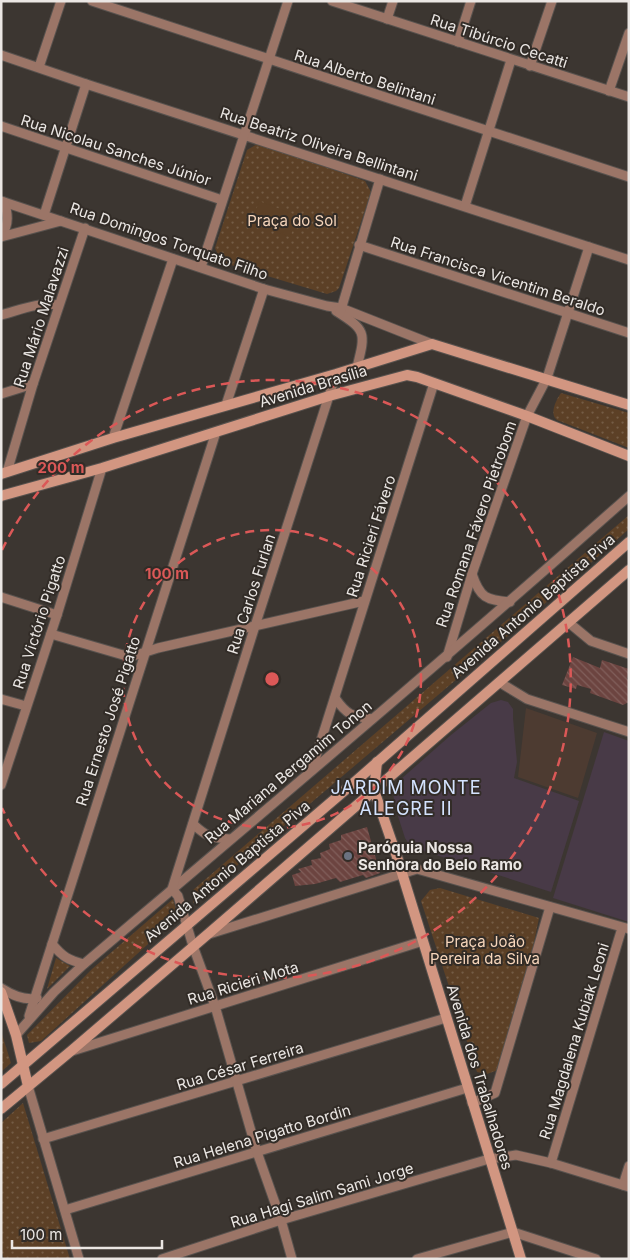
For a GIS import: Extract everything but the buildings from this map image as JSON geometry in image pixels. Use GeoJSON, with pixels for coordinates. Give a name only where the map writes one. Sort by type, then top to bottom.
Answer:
{"type":"FeatureCollection","features":[{"type":"Feature","properties":{"kind":"main road","name":"Avenida Brasília"},"geometry":{"type":"LineString","coordinates":[[4,473],[113,438],[336,374],[432,344]]}},
{"type":"Feature","properties":{"kind":"main road","name":"Rua Domingos Torquato Filho"},"geometry":{"type":"LineString","coordinates":[[432,344],[547,378],[629,405]]}},
{"type":"Feature","properties":{"kind":"main road","name":"Avenida Brasília"},"geometry":{"type":"LineString","coordinates":[[2,498],[329,396],[407,375],[527,416],[629,456]]}},
{"type":"Feature","properties":{"kind":"main road","name":"Avenida Antonio Baptista Piva"},"geometry":{"type":"LineString","coordinates":[[1,1084],[357,780],[629,542]]}},
{"type":"Feature","properties":{"kind":"main road"},"geometry":{"type":"LineString","coordinates":[[1,1109],[71,1052],[629,570]]}},
{"type":"Feature","properties":{"kind":"main road"},"geometry":{"type":"LineString","coordinates":[[433,713],[438,726],[446,729]]}},
{"type":"Feature","properties":{"kind":"main road","name":"Avenida dos Trabalhadores"},"geometry":{"type":"LineString","coordinates":[[377,762],[374,790],[402,874],[521,1259]]}},
{"type":"Feature","properties":{"kind":"main road"},"geometry":{"type":"LineString","coordinates":[[357,780],[367,784],[374,790]]}},
{"type":"Feature","properties":{"kind":"main road"},"geometry":{"type":"LineString","coordinates":[[1,990],[16,1035],[28,1086]]}},
{"type":"Feature","properties":{"kind":"street"},"geometry":{"type":"LineString","coordinates":[[39,67],[61,1]]}},
{"type":"Feature","properties":{"kind":"street","name":"Rua Alberto Belintani"},"geometry":{"type":"LineString","coordinates":[[92,1],[629,177]]}},
{"type":"Feature","properties":{"kind":"street"},"geometry":{"type":"LineString","coordinates":[[201,267],[288,1]]}},
{"type":"Feature","properties":{"kind":"street","name":"Rua Tibúrcio Cecatti"},"geometry":{"type":"LineString","coordinates":[[332,1],[629,97]]}},
{"type":"Feature","properties":{"kind":"street"},"geometry":{"type":"LineString","coordinates":[[387,19],[394,1]]}},
{"type":"Feature","properties":{"kind":"street"},"geometry":{"type":"LineString","coordinates":[[458,42],[471,1]]}},
{"type":"Feature","properties":{"kind":"street"},"geometry":{"type":"LineString","coordinates":[[530,66],[552,1]]}},
{"type":"Feature","properties":{"kind":"street"},"geometry":{"type":"LineString","coordinates":[[609,91],[629,32]]}},
{"type":"Feature","properties":{"kind":"street","name":"Rua Beatriz Oliveira Bellintani"},"geometry":{"type":"LineString","coordinates":[[1,54],[86,84],[629,260]]}},
{"type":"Feature","properties":{"kind":"street"},"geometry":{"type":"LineString","coordinates":[[465,206],[511,60]]}},
{"type":"Feature","properties":{"kind":"street"},"geometry":{"type":"LineString","coordinates":[[44,215],[86,84]]}},
{"type":"Feature","properties":{"kind":"street","name":"Rua Nicolau Sanches Júnior"},"geometry":{"type":"LineString","coordinates":[[1,126],[222,200]]}},
{"type":"Feature","properties":{"kind":"street"},"geometry":{"type":"LineString","coordinates":[[340,310],[380,179]]}},
{"type":"Feature","properties":{"kind":"street"},"geometry":{"type":"LineString","coordinates":[[1,236],[8,223],[8,215],[2,201]]}},
{"type":"Feature","properties":{"kind":"street","name":"Rua Domingos Torquato Filho"},"geometry":{"type":"LineString","coordinates":[[2,201],[201,267],[264,290],[340,310],[432,344]]}},
{"type":"Feature","properties":{"kind":"street"},"geometry":{"type":"LineString","coordinates":[[1,236],[61,221]]}},
{"type":"Feature","properties":{"kind":"street","name":"Rua Mário Malavazzi"},"geometry":{"type":"LineString","coordinates":[[4,473],[85,228]]}},
{"type":"Feature","properties":{"kind":"street","name":"Rua Francisca Vicentim Beraldo"},"geometry":{"type":"LineString","coordinates":[[359,244],[629,333]]}},
{"type":"Feature","properties":{"kind":"street","name":"Rua Romana Fávero Pietrobom"},"geometry":{"type":"LineString","coordinates":[[447,657],[472,574],[527,416],[547,378],[589,247]]}},
{"type":"Feature","properties":{"kind":"street"},"geometry":{"type":"LineString","coordinates":[[113,438],[173,259]]}},
{"type":"Feature","properties":{"kind":"street"},"geometry":{"type":"LineString","coordinates":[[226,405],[264,290]]}},
{"type":"Feature","properties":{"kind":"street"},"geometry":{"type":"LineString","coordinates":[[1,316],[35,305],[58,305]]}},
{"type":"Feature","properties":{"kind":"street","name":"Rua Domingos Torquato Filho"},"geometry":{"type":"LineString","coordinates":[[340,310],[356,323],[362,332],[362,344],[357,367]]}},
{"type":"Feature","properties":{"kind":"street","name":"Rua Carlos Furlan"},"geometry":{"type":"LineString","coordinates":[[172,890],[336,374]]}},
{"type":"Feature","properties":{"kind":"street","name":"Rua Ricieri Fávero"},"geometry":{"type":"LineString","coordinates":[[311,770],[434,383]]}},
{"type":"Feature","properties":{"kind":"street"},"geometry":{"type":"LineString","coordinates":[[1,394],[33,384]]}},
{"type":"Feature","properties":{"kind":"street","name":"Rua Ernesto José Pigatto"},"geometry":{"type":"LineString","coordinates":[[29,1019],[144,652],[216,432]]}},
{"type":"Feature","properties":{"kind":"street","name":"Rua Victório Pigatto"},"geometry":{"type":"LineString","coordinates":[[1,785],[51,634],[102,468]]}},
{"type":"Feature","properties":{"kind":"street","name":"Rua Mariana Bergamim Tonon"},"geometry":{"type":"LineString","coordinates":[[16,1035],[54,992],[84,964],[311,770],[447,657],[629,496]]}},
{"type":"Feature","properties":{"kind":"street"},"geometry":{"type":"LineString","coordinates":[[472,574],[477,587],[484,597],[494,601],[510,602]]}},
{"type":"Feature","properties":{"kind":"street"},"geometry":{"type":"LineString","coordinates":[[1,597],[57,615]]}},
{"type":"Feature","properties":{"kind":"street"},"geometry":{"type":"LineString","coordinates":[[51,634],[130,657],[144,652],[364,601]]}},
{"type":"Feature","properties":{"kind":"street"},"geometry":{"type":"LineString","coordinates":[[568,622],[591,641],[629,654]]}},
{"type":"Feature","properties":{"kind":"street"},"geometry":{"type":"LineString","coordinates":[[499,682],[528,699],[629,732]]}},
{"type":"Feature","properties":{"kind":"street"},"geometry":{"type":"LineString","coordinates":[[335,698],[344,711],[356,717],[372,720]]}},
{"type":"Feature","properties":{"kind":"street"},"geometry":{"type":"LineString","coordinates":[[1,699],[26,706]]}},
{"type":"Feature","properties":{"kind":"street"},"geometry":{"type":"LineString","coordinates":[[193,824],[205,835],[230,839]]}},
{"type":"Feature","properties":{"kind":"street"},"geometry":{"type":"LineString","coordinates":[[208,934],[417,868],[626,928]]}},
{"type":"Feature","properties":{"kind":"street"},"geometry":{"type":"LineString","coordinates":[[172,890],[178,896],[193,946],[215,1006],[257,1152],[281,1220],[292,1259]]}},
{"type":"Feature","properties":{"kind":"street"},"geometry":{"type":"LineString","coordinates":[[472,1102],[495,1092],[550,907]]}},
{"type":"Feature","properties":{"kind":"street","name":"Rua Magdalena Kubiak Leoni"},"geometry":{"type":"LineString","coordinates":[[551,1163],[626,928]]}},
{"type":"Feature","properties":{"kind":"street","name":"Rua Ricieri Mota"},"geometry":{"type":"LineString","coordinates":[[71,1052],[423,941]]}},
{"type":"Feature","properties":{"kind":"street"},"geometry":{"type":"LineString","coordinates":[[52,944],[63,956],[71,961],[84,964]]}},
{"type":"Feature","properties":{"kind":"street"},"geometry":{"type":"LineString","coordinates":[[1,990],[28,999],[34,999]]}},
{"type":"Feature","properties":{"kind":"street","name":"Rua Mariana Bergamim Tonon"},"geometry":{"type":"LineString","coordinates":[[34,999],[54,992]]}},
{"type":"Feature","properties":{"kind":"street","name":"Rua César Ferreira"},"geometry":{"type":"LineString","coordinates":[[43,1139],[446,1018]]}},
{"type":"Feature","properties":{"kind":"street"},"geometry":{"type":"LineString","coordinates":[[28,1086],[79,1259]]}},
{"type":"Feature","properties":{"kind":"street","name":"Rua Helena Pigatto Bordin"},"geometry":{"type":"LineString","coordinates":[[64,1210],[467,1088]]}},
{"type":"Feature","properties":{"kind":"street","name":"Rua Hagi Salim Sami Jorge"},"geometry":{"type":"LineString","coordinates":[[162,1259],[281,1220],[489,1160],[516,1154],[626,1186]]}},
{"type":"Feature","properties":{"kind":"street"},"geometry":{"type":"LineString","coordinates":[[626,1186],[629,1166]]}},
{"type":"Feature","properties":{"kind":"street"},"geometry":{"type":"LineString","coordinates":[[417,1259],[512,1232],[596,1259]]}},
{"type":"Feature","properties":{"kind":"shaded area"},"geometry":{"type":"Polygon","coordinates":[[[501,700],[508,702],[513,709],[517,762],[514,778],[579,801],[551,892],[411,847],[405,838],[396,810],[393,794],[394,786],[451,735],[491,703],[501,700]]]}},
{"type":"Feature","properties":{"kind":"shaded area"},"geometry":{"type":"Polygon","coordinates":[[[526,708],[597,733],[578,798],[518,777],[526,708]]]}},
{"type":"Feature","properties":{"kind":"shaded area"},"geometry":{"type":"Polygon","coordinates":[[[604,732],[629,741],[629,922],[553,898],[604,732]]]}},
{"type":"Feature","properties":{"kind":"green space","name":"Praça do Sol"},"geometry":{"type":"Polygon","coordinates":[[[259,143],[365,181],[371,192],[339,288],[336,291],[327,294],[221,262],[215,248],[247,150],[259,143]]]}},
{"type":"Feature","properties":{"kind":"green space"},"geometry":{"type":"Polygon","coordinates":[[[259,201],[298,216],[290,237],[252,223],[259,201]]]}},
{"type":"Feature","properties":{"kind":"green space"},"geometry":{"type":"Polygon","coordinates":[[[561,393],[629,413],[629,448],[557,420],[553,411],[561,393]]]}},
{"type":"Feature","properties":{"kind":"green space"},"geometry":{"type":"Polygon","coordinates":[[[629,515],[629,529],[523,623],[193,903],[193,890],[629,515]]]}},
{"type":"Feature","properties":{"kind":"green space","name":"Praça João Pereira da Silva"},"geometry":{"type":"Polygon","coordinates":[[[440,888],[539,918],[533,947],[498,1070],[487,1074],[477,1072],[421,901],[430,890],[440,888]]]}},
{"type":"Feature","properties":{"kind":"green space"},"geometry":{"type":"Polygon","coordinates":[[[173,899],[178,917],[41,1041],[29,1043],[27,1035],[92,969],[173,899]]]}},
{"type":"Feature","properties":{"kind":"green space"},"geometry":{"type":"Polygon","coordinates":[[[56,958],[70,966],[47,989],[56,958]]]}},
{"type":"Feature","properties":{"kind":"green space"},"geometry":{"type":"Polygon","coordinates":[[[1,1031],[11,1063],[1,1072],[1,1031]]]}},
{"type":"Feature","properties":{"kind":"green space"},"geometry":{"type":"Polygon","coordinates":[[[23,1103],[70,1259],[4,1259],[1,1250],[1,1123],[23,1103]]]}},
{"type":"Feature","properties":{"kind":"place","name":"Paróquia Nossa Senhora do Belo Ramo"},"geometry":{"type":"Point","coordinates":[348,856]}},
{"type":"Feature","properties":{"kind":"district","name":"JARDIM MONTE ALEGRE II"},"geometry":{"type":"Point","coordinates":[406,798]}}]}
